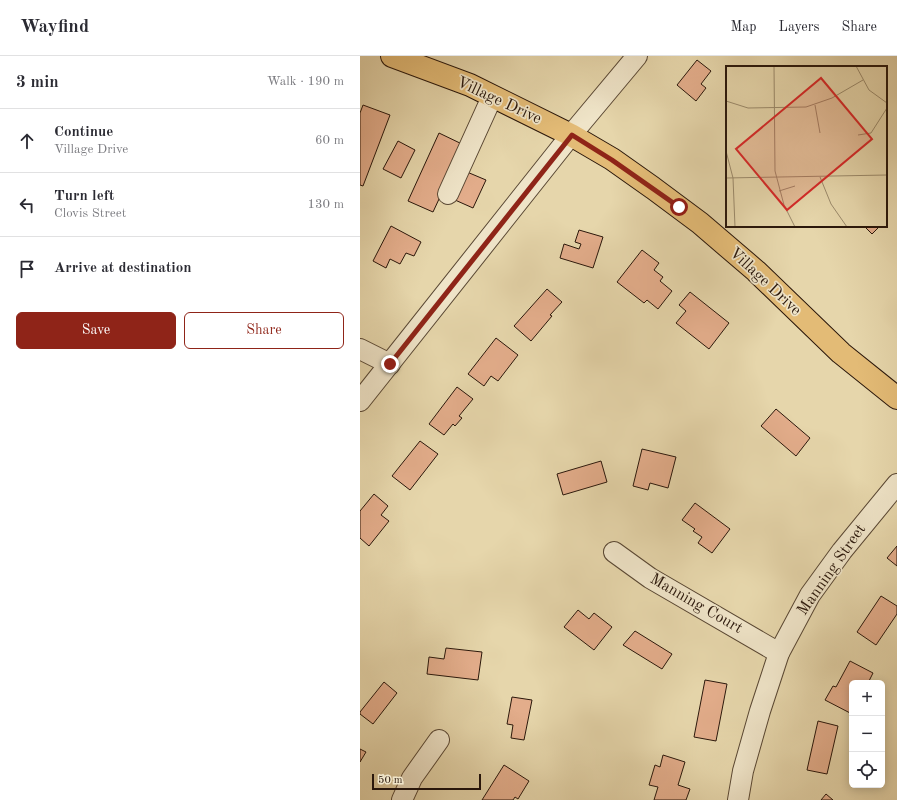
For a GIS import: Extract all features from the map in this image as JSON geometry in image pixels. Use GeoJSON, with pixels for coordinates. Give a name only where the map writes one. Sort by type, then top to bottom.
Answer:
{"type":"FeatureCollection","features":[{"type":"Feature","properties":{"kind":"main road","name":"Village Drive"},"geometry":{"type":"LineString","coordinates":[[392,56],[470,85],[572,135],[618,164],[700,223],[756,271],[841,353],[897,398]]}},
{"type":"Feature","properties":{"kind":"street"},"geometry":{"type":"LineString","coordinates":[[360,401],[572,135],[637,56]]}},
{"type":"Feature","properties":{"kind":"street"},"geometry":{"type":"LineString","coordinates":[[448,194],[492,97]]}},
{"type":"Feature","properties":{"kind":"street"},"geometry":{"type":"LineString","coordinates":[[360,350],[390,364]]}},
{"type":"Feature","properties":{"kind":"street","name":"Manning Street"},"geometry":{"type":"LineString","coordinates":[[738,800],[745,763],[779,653],[810,596],[842,551],[897,484]]}},
{"type":"Feature","properties":{"kind":"street","name":"Manning Court"},"geometry":{"type":"LineString","coordinates":[[614,552],[650,578],[779,653]]}},
{"type":"Feature","properties":{"kind":"street"},"geometry":{"type":"LineString","coordinates":[[402,800],[412,778],[439,740]]}},
{"type":"Feature","properties":{"kind":"building"},"geometry":{"type":"Polygon","coordinates":[[[697,60],[711,71],[701,84],[706,88],[696,101],[677,85],[697,60]]]}},
{"type":"Feature","properties":{"kind":"building"},"geometry":{"type":"Polygon","coordinates":[[[363,105],[390,115],[363,186],[360,185],[360,113],[363,105]]]}},
{"type":"Feature","properties":{"kind":"building"},"geometry":{"type":"Polygon","coordinates":[[[439,133],[464,145],[433,212],[408,201],[439,133]]]}},
{"type":"Feature","properties":{"kind":"building"},"geometry":{"type":"Polygon","coordinates":[[[398,141],[415,150],[401,178],[383,169],[398,141]]]}},
{"type":"Feature","properties":{"kind":"building"},"geometry":{"type":"Polygon","coordinates":[[[467,172],[486,180],[473,208],[455,200],[467,172]]]}},
{"type":"Feature","properties":{"kind":"building"},"geometry":{"type":"Polygon","coordinates":[[[391,226],[421,242],[414,256],[406,253],[400,264],[390,259],[386,268],[373,261],[391,226]]]}},
{"type":"Feature","properties":{"kind":"building"},"geometry":{"type":"Polygon","coordinates":[[[865,227],[879,227],[872,234],[865,227]]]}},
{"type":"Feature","properties":{"kind":"building"},"geometry":{"type":"Polygon","coordinates":[[[579,230],[603,237],[593,268],[560,258],[564,244],[579,249],[581,244],[575,242],[579,230]]]}},
{"type":"Feature","properties":{"kind":"building"},"geometry":{"type":"Polygon","coordinates":[[[642,250],[659,263],[654,270],[663,277],[660,281],[672,291],[658,309],[647,300],[644,303],[617,282],[642,250]]]}},
{"type":"Feature","properties":{"kind":"building"},"geometry":{"type":"Polygon","coordinates":[[[547,289],[562,302],[550,315],[552,316],[531,341],[514,326],[547,289]]]}},
{"type":"Feature","properties":{"kind":"building"},"geometry":{"type":"Polygon","coordinates":[[[690,292],[729,323],[709,349],[676,323],[686,311],[679,305],[690,292]]]}},
{"type":"Feature","properties":{"kind":"building"},"geometry":{"type":"Polygon","coordinates":[[[496,338],[518,355],[498,381],[491,376],[484,386],[468,374],[496,338]]]}},
{"type":"Feature","properties":{"kind":"building"},"geometry":{"type":"Polygon","coordinates":[[[457,387],[473,399],[459,416],[462,418],[455,426],[453,424],[444,435],[429,424],[457,387]]]}},
{"type":"Feature","properties":{"kind":"building"},"geometry":{"type":"Polygon","coordinates":[[[776,409],[810,438],[796,456],[761,426],[776,409]]]}},
{"type":"Feature","properties":{"kind":"building"},"geometry":{"type":"Polygon","coordinates":[[[420,441],[438,454],[410,490],[392,476],[420,441]]]}},
{"type":"Feature","properties":{"kind":"building"},"geometry":{"type":"Polygon","coordinates":[[[642,449],[676,457],[668,488],[650,483],[648,490],[633,486],[642,449]]]}},
{"type":"Feature","properties":{"kind":"building"},"geometry":{"type":"Polygon","coordinates":[[[601,461],[607,482],[563,495],[557,474],[601,461]]]}},
{"type":"Feature","properties":{"kind":"building"},"geometry":{"type":"Polygon","coordinates":[[[374,494],[388,506],[381,515],[389,521],[369,546],[360,538],[360,511],[374,494]]]}},
{"type":"Feature","properties":{"kind":"building"},"geometry":{"type":"Polygon","coordinates":[[[695,503],[730,529],[712,553],[698,543],[702,537],[693,531],[695,529],[682,520],[695,503]]]}},
{"type":"Feature","properties":{"kind":"building"},"geometry":{"type":"Polygon","coordinates":[[[897,546],[897,566],[887,558],[897,546]]]}},
{"type":"Feature","properties":{"kind":"building"},"geometry":{"type":"Polygon","coordinates":[[[881,596],[897,606],[897,614],[876,645],[857,632],[881,596]]]}},
{"type":"Feature","properties":{"kind":"building"},"geometry":{"type":"Polygon","coordinates":[[[578,610],[589,619],[594,613],[612,627],[594,650],[564,627],[578,610]]]}},
{"type":"Feature","properties":{"kind":"building"},"geometry":{"type":"Polygon","coordinates":[[[635,631],[672,654],[662,669],[623,645],[635,631]]]}},
{"type":"Feature","properties":{"kind":"building"},"geometry":{"type":"Polygon","coordinates":[[[446,648],[482,652],[478,680],[427,674],[429,657],[444,659],[446,648]]]}},
{"type":"Feature","properties":{"kind":"building"},"geometry":{"type":"Polygon","coordinates":[[[850,661],[873,673],[870,680],[849,680],[849,712],[825,700],[833,686],[836,687],[850,661]]]}},
{"type":"Feature","properties":{"kind":"building"},"geometry":{"type":"Polygon","coordinates":[[[705,680],[727,684],[716,741],[694,737],[705,680]]]}},
{"type":"Feature","properties":{"kind":"building"},"geometry":{"type":"Polygon","coordinates":[[[384,682],[397,693],[373,724],[360,714],[360,712],[384,682]]]}},
{"type":"Feature","properties":{"kind":"building"},"geometry":{"type":"Polygon","coordinates":[[[512,697],[532,700],[524,740],[511,738],[513,725],[507,724],[512,697]]]}},
{"type":"Feature","properties":{"kind":"building"},"geometry":{"type":"Polygon","coordinates":[[[818,721],[838,726],[827,774],[807,770],[818,721]]]}},
{"type":"Feature","properties":{"kind":"building"},"geometry":{"type":"Polygon","coordinates":[[[360,749],[366,752],[360,762],[360,749]]]}},
{"type":"Feature","properties":{"kind":"building"},"geometry":{"type":"Polygon","coordinates":[[[663,755],[685,762],[678,785],[690,789],[686,800],[654,800],[658,787],[649,785],[655,765],[660,767],[663,755]]]}},
{"type":"Feature","properties":{"kind":"building"},"geometry":{"type":"Polygon","coordinates":[[[504,765],[529,781],[518,799],[515,797],[513,800],[482,800],[504,765]]]}},
{"type":"Feature","properties":{"kind":"building"},"geometry":{"type":"Polygon","coordinates":[[[826,794],[833,800],[821,800],[826,794]]]}},
{"type":"Feature","properties":{"kind":"route"},"geometry":{"type":"LineString","coordinates":[[390,364],[572,135],[612,160],[679,207]]}}]}
